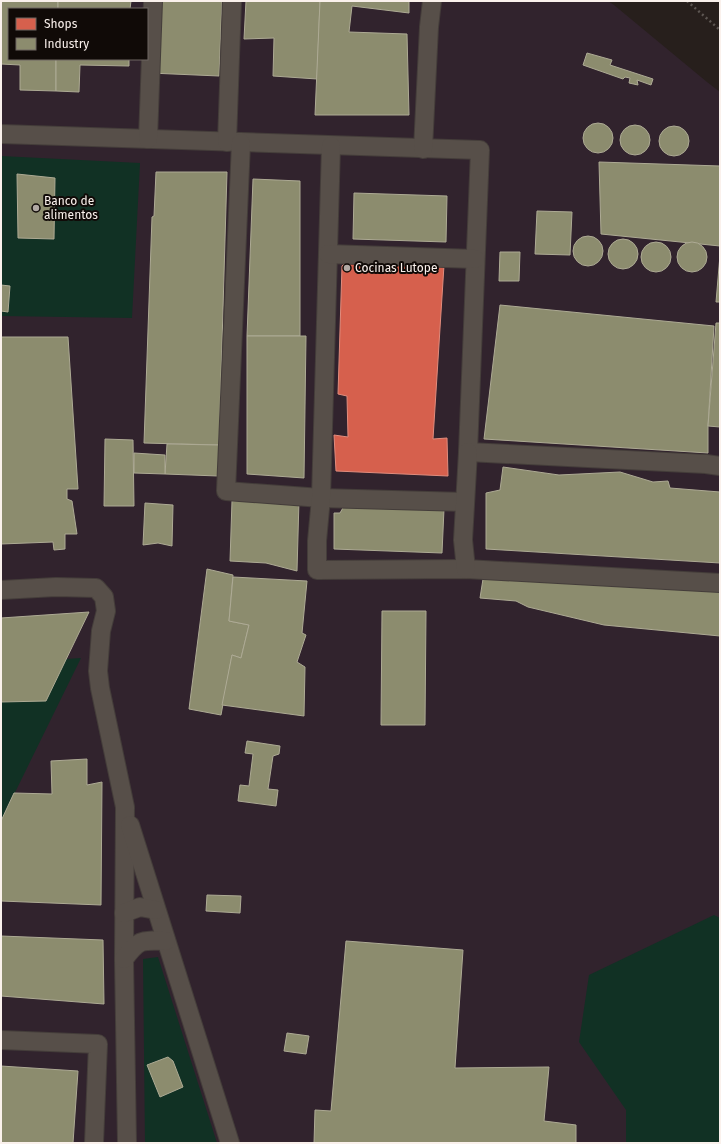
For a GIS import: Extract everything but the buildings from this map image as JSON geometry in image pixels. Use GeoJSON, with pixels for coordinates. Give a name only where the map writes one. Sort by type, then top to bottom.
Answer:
{"type":"FeatureCollection","features":[{"type":"Feature","properties":{"kind":"street"},"geometry":{"type":"LineString","coordinates":[[148,139],[152,1]]}},
{"type":"Feature","properties":{"kind":"street"},"geometry":{"type":"LineString","coordinates":[[232,1],[234,142],[226,491],[321,498],[465,502]]}},
{"type":"Feature","properties":{"kind":"street"},"geometry":{"type":"LineString","coordinates":[[424,149],[429,27],[432,1]]}},
{"type":"Feature","properties":{"kind":"street"},"geometry":{"type":"LineString","coordinates":[[1,134],[480,150],[463,540],[466,569]]}},
{"type":"Feature","properties":{"kind":"street"},"geometry":{"type":"LineString","coordinates":[[330,146],[321,498],[317,541],[317,570],[466,569],[720,583]]}},
{"type":"Feature","properties":{"kind":"street"},"geometry":{"type":"LineString","coordinates":[[328,254],[475,259]]}},
{"type":"Feature","properties":{"kind":"street"},"geometry":{"type":"LineString","coordinates":[[468,452],[706,464],[720,466]]}},
{"type":"Feature","properties":{"kind":"street"},"geometry":{"type":"LineString","coordinates":[[1,590],[56,587],[96,588],[104,597],[106,611],[101,631],[98,677],[125,807],[230,1143]]}},
{"type":"Feature","properties":{"kind":"street"},"geometry":{"type":"LineString","coordinates":[[125,807],[124,959],[127,1143]]}},
{"type":"Feature","properties":{"kind":"street"},"geometry":{"type":"LineString","coordinates":[[124,913],[140,907],[156,910]]}},
{"type":"Feature","properties":{"kind":"street"},"geometry":{"type":"LineString","coordinates":[[124,959],[135,944],[148,940],[166,941]]}},
{"type":"Feature","properties":{"kind":"street"},"geometry":{"type":"LineString","coordinates":[[1,1040],[98,1044],[94,1143]]}},
{"type":"Feature","properties":{"kind":"path"},"geometry":{"type":"LineString","coordinates":[[687,1],[720,30]]}},
{"type":"Feature","properties":{"kind":"shaded area"},"geometry":{"type":"Polygon","coordinates":[[[1,1],[608,1],[720,92],[720,1143],[1,1143],[1,1]]]}},
{"type":"Feature","properties":{"kind":"green space"},"geometry":{"type":"Polygon","coordinates":[[[1,156],[140,163],[132,318],[1,316],[1,156]]]}},
{"type":"Feature","properties":{"kind":"green space"},"geometry":{"type":"Polygon","coordinates":[[[81,658],[1,821],[1,702],[46,700],[66,659],[81,658]]]}},
{"type":"Feature","properties":{"kind":"green space"},"geometry":{"type":"Polygon","coordinates":[[[714,915],[720,918],[720,1143],[626,1143],[626,1110],[579,1042],[589,975],[714,915]]]}},
{"type":"Feature","properties":{"kind":"green space"},"geometry":{"type":"Polygon","coordinates":[[[158,957],[217,1143],[145,1143],[143,959],[158,957]]]}},
{"type":"Feature","properties":{"kind":"place","name":"Banco de alimentos"},"geometry":{"type":"Point","coordinates":[36,208]}},
{"type":"Feature","properties":{"kind":"place","name":"Cocinas Lutope"},"geometry":{"type":"Point","coordinates":[347,268]}}]}
